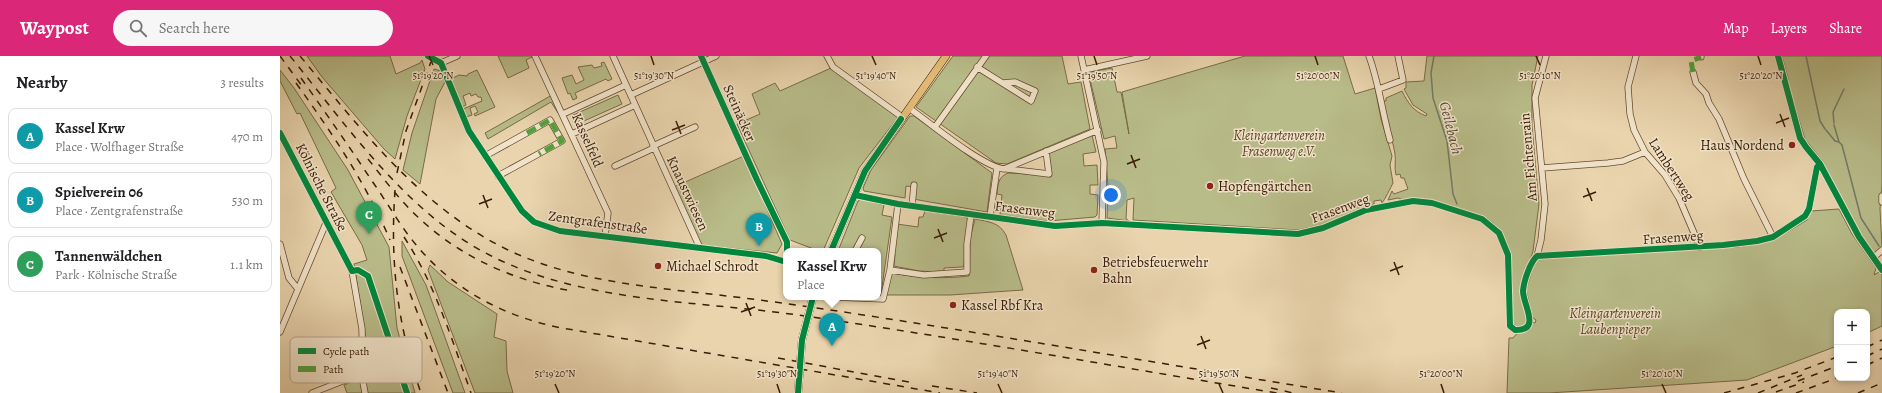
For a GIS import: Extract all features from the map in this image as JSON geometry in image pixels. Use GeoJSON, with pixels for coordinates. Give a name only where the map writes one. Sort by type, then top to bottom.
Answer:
{"type":"FeatureCollection","features":[{"type":"Feature","properties":{"kind":"main road"},"geometry":{"type":"LineString","coordinates":[[832,248],[865,171],[943,57]]}},
{"type":"Feature","properties":{"kind":"main road"},"geometry":{"type":"LineString","coordinates":[[798,393],[802,340],[812,300]]}},
{"type":"Feature","properties":{"kind":"street"},"geometry":{"type":"LineString","coordinates":[[428,56],[440,63],[457,56]]}},
{"type":"Feature","properties":{"kind":"street","name":"Kasselfeld"},"geometry":{"type":"LineString","coordinates":[[536,56],[608,213],[605,236]]}},
{"type":"Feature","properties":{"kind":"street","name":"Knaustwiesen"},"geometry":{"type":"LineString","coordinates":[[613,56],[700,248]]}},
{"type":"Feature","properties":{"kind":"street"},"geometry":{"type":"LineString","coordinates":[[631,95],[703,59],[716,56]]}},
{"type":"Feature","properties":{"kind":"street"},"geometry":{"type":"LineString","coordinates":[[828,56],[833,67],[902,117]]}},
{"type":"Feature","properties":{"kind":"street"},"geometry":{"type":"LineString","coordinates":[[935,127],[986,56]]}},
{"type":"Feature","properties":{"kind":"street"},"geometry":{"type":"LineString","coordinates":[[1081,56],[1104,162],[1102,223]]}},
{"type":"Feature","properties":{"kind":"street"},"geometry":{"type":"LineString","coordinates":[[1084,70],[1147,56]]}},
{"type":"Feature","properties":{"kind":"street"},"geometry":{"type":"LineString","coordinates":[[1369,56],[1379,89],[1382,113],[1390,140]]}},
{"type":"Feature","properties":{"kind":"street"},"geometry":{"type":"LineString","coordinates":[[1379,89],[1403,80],[1398,56]]}},
{"type":"Feature","properties":{"kind":"street","name":"Am Fichtenrain"},"geometry":{"type":"LineString","coordinates":[[1537,256],[1541,240],[1545,204],[1535,98],[1546,56]]}},
{"type":"Feature","properties":{"kind":"street","name":"Lambertweg"},"geometry":{"type":"LineString","coordinates":[[1636,56],[1628,87],[1630,114],[1634,130],[1645,152],[1665,175],[1679,198],[1700,247]]}},
{"type":"Feature","properties":{"kind":"street"},"geometry":{"type":"LineString","coordinates":[[1778,56],[1800,138],[1820,164],[1856,232],[1882,270]]}},
{"type":"Feature","properties":{"kind":"street","name":"Steinäcker"},"geometry":{"type":"LineString","coordinates":[[703,59],[757,180]]}},
{"type":"Feature","properties":{"kind":"street","name":"Zentgrafenstraße"},"geometry":{"type":"LineString","coordinates":[[440,63],[464,121],[485,156],[522,211],[534,222],[560,231],[766,256],[783,261]]}},
{"type":"Feature","properties":{"kind":"street"},"geometry":{"type":"LineString","coordinates":[[977,67],[1030,101],[1035,91],[1015,82],[1002,83]]}},
{"type":"Feature","properties":{"kind":"street"},"geometry":{"type":"LineString","coordinates":[[1693,72],[1696,83],[1706,94],[1709,103],[1720,119],[1744,179],[1773,236]]}},
{"type":"Feature","properties":{"kind":"street"},"geometry":{"type":"LineString","coordinates":[[563,114],[626,85]]}},
{"type":"Feature","properties":{"kind":"street"},"geometry":{"type":"LineString","coordinates":[[572,134],[635,105]]}},
{"type":"Feature","properties":{"kind":"street"},"geometry":{"type":"LineString","coordinates":[[909,108],[976,157],[997,168],[1049,174],[1046,151]]}},
{"type":"Feature","properties":{"kind":"street"},"geometry":{"type":"LineString","coordinates":[[485,156],[550,120],[562,141],[498,176]]}},
{"type":"Feature","properties":{"kind":"street","name":"Knaustwiesen"},"geometry":{"type":"LineString","coordinates":[[615,166],[696,127]]}},
{"type":"Feature","properties":{"kind":"street"},"geometry":{"type":"LineString","coordinates":[[1004,169],[1098,130]]}},
{"type":"Feature","properties":{"kind":"street","name":"Kölnische Straße"},"geometry":{"type":"LineString","coordinates":[[280,133],[352,271],[362,337]]}},
{"type":"Feature","properties":{"kind":"street"},"geometry":{"type":"LineString","coordinates":[[1542,168],[1608,163],[1645,152]]}},
{"type":"Feature","properties":{"kind":"street","name":"Frasenweg"},"geometry":{"type":"LineString","coordinates":[[855,195],[898,204],[1056,226],[1102,223],[1298,234],[1323,228],[1371,208],[1412,201],[1432,203],[1482,219],[1499,234],[1508,255],[1510,326],[1515,330],[1522,330],[1527,326],[1530,319],[1523,289],[1532,261],[1537,256],[1700,247],[1752,242],[1773,236],[1805,216],[1809,209],[1817,167],[1820,164]]}},
{"type":"Feature","properties":{"kind":"street"},"geometry":{"type":"LineString","coordinates":[[990,217],[997,168]]}},
{"type":"Feature","properties":{"kind":"street"},"geometry":{"type":"LineString","coordinates":[[1815,178],[1822,174],[1827,176]]}},
{"type":"Feature","properties":{"kind":"street"},"geometry":{"type":"LineString","coordinates":[[912,206],[914,185]]}},
{"type":"Feature","properties":{"kind":"street"},"geometry":{"type":"LineString","coordinates":[[1882,196],[1882,202]]}},
{"type":"Feature","properties":{"kind":"street"},"geometry":{"type":"LineString","coordinates":[[881,299],[883,299],[890,270],[898,204]]}},
{"type":"Feature","properties":{"kind":"street"},"geometry":{"type":"LineString","coordinates":[[890,270],[924,275],[967,272],[967,244],[971,214]]}},
{"type":"Feature","properties":{"kind":"street"},"geometry":{"type":"LineString","coordinates":[[280,332],[326,223]]}},
{"type":"Feature","properties":{"kind":"street"},"geometry":{"type":"LineString","coordinates":[[857,248],[862,238]]}},
{"type":"Feature","properties":{"kind":"street"},"geometry":{"type":"LineString","coordinates":[[787,248],[788,242]]}},
{"type":"Feature","properties":{"kind":"street"},"geometry":{"type":"LineString","coordinates":[[280,244],[289,278],[298,289]]}},
{"type":"Feature","properties":{"kind":"street"},"geometry":{"type":"LineString","coordinates":[[1873,258],[1882,250]]}},
{"type":"Feature","properties":{"kind":"street"},"geometry":{"type":"LineString","coordinates":[[312,393],[340,383]]}},
{"type":"Feature","properties":{"kind":"street","name":"Kölnische Straße"},"geometry":{"type":"LineString","coordinates":[[364,383],[365,393]]}},
{"type":"Feature","properties":{"kind":"green space"},"geometry":{"type":"Polygon","coordinates":[[[307,56],[390,56],[396,74],[420,63],[422,60],[425,69],[407,116],[395,159],[384,149],[322,77],[307,56]]]}},
{"type":"Feature","properties":{"kind":"green space"},"geometry":{"type":"Polygon","coordinates":[[[498,56],[534,56],[526,60],[529,68],[508,78],[498,56]]]}},
{"type":"Feature","properties":{"kind":"green space"},"geometry":{"type":"Polygon","coordinates":[[[953,56],[1062,56],[1068,84],[1081,82],[1090,129],[1007,164],[996,163],[916,107],[953,56]]]}},
{"type":"Feature","properties":{"kind":"green space","name":"Kleingartenverein Frasenweg e.V."},"geometry":{"type":"Polygon","coordinates":[[[1245,56],[1343,56],[1355,94],[1375,88],[1381,119],[1392,156],[1390,165],[1393,183],[1382,203],[1381,200],[1374,201],[1374,204],[1325,224],[1298,230],[1133,220],[1134,198],[1127,200],[1126,219],[1129,221],[1107,218],[1108,186],[1105,149],[1117,148],[1115,136],[1104,139],[1089,75],[1090,72],[1112,68],[1117,92],[1121,92],[1129,134],[1122,92],[1245,56]]]}},
{"type":"Feature","properties":{"kind":"green space"},"geometry":{"type":"Polygon","coordinates":[[[1427,56],[1538,56],[1532,85],[1532,126],[1539,204],[1533,251],[1522,289],[1528,317],[1527,324],[1522,327],[1515,327],[1512,321],[1511,266],[1505,239],[1489,220],[1482,216],[1435,201],[1405,200],[1398,198],[1388,200],[1392,191],[1394,194],[1408,189],[1404,178],[1401,178],[1400,174],[1396,175],[1395,154],[1383,101],[1386,101],[1386,98],[1402,91],[1411,106],[1426,116],[1427,114],[1413,105],[1404,89],[1406,88],[1406,82],[1424,81],[1427,56]]]}},
{"type":"Feature","properties":{"kind":"green space"},"geometry":{"type":"Polygon","coordinates":[[[1782,56],[1882,56],[1882,186],[1880,209],[1882,247],[1876,253],[1873,253],[1866,245],[1845,208],[1823,162],[1805,139],[1788,85],[1788,78],[1782,56]]]}},
{"type":"Feature","properties":{"kind":"green space"},"geometry":{"type":"Polygon","coordinates":[[[604,62],[612,79],[608,81],[606,79],[575,93],[577,98],[573,100],[570,93],[568,94],[562,78],[572,75],[576,84],[584,80],[578,67],[592,65],[594,68],[602,66],[601,63],[604,62]]]}},
{"type":"Feature","properties":{"kind":"green space"},"geometry":{"type":"Polygon","coordinates":[[[831,68],[899,116],[859,168],[824,248],[811,248],[790,240],[737,124],[760,114],[752,94],[775,83],[780,91],[831,68]]]}},
{"type":"Feature","properties":{"kind":"green space"},"geometry":{"type":"Polygon","coordinates":[[[434,69],[441,71],[445,82],[436,99],[420,184],[403,170],[412,133],[434,69]]]}},
{"type":"Feature","properties":{"kind":"green space"},"geometry":{"type":"Polygon","coordinates":[[[280,70],[294,88],[348,170],[389,247],[397,328],[399,337],[365,337],[354,264],[367,260],[362,245],[331,192],[336,188],[300,113],[297,114],[280,81],[280,70]]]}},
{"type":"Feature","properties":{"kind":"green space"},"geometry":{"type":"Polygon","coordinates":[[[477,70],[495,107],[475,116],[474,114],[478,112],[475,106],[470,108],[472,115],[466,117],[463,109],[482,101],[481,97],[478,97],[476,94],[471,96],[470,93],[463,96],[466,105],[462,107],[451,79],[459,75],[467,76],[468,74],[477,70]]]}},
{"type":"Feature","properties":{"kind":"green space"},"geometry":{"type":"Polygon","coordinates":[[[552,95],[560,112],[558,113],[551,102],[488,139],[485,133],[552,95]]]}},
{"type":"Feature","properties":{"kind":"green space"},"geometry":{"type":"Polygon","coordinates":[[[618,95],[622,104],[584,121],[581,116],[578,115],[580,122],[574,123],[571,116],[618,95]]]}},
{"type":"Feature","properties":{"kind":"green space"},"geometry":{"type":"Polygon","coordinates":[[[910,116],[914,116],[992,173],[987,212],[913,199],[914,187],[906,186],[905,198],[864,191],[863,188],[871,170],[910,116]]]}},
{"type":"Feature","properties":{"kind":"green space"},"geometry":{"type":"Polygon","coordinates":[[[1092,135],[1096,152],[1083,154],[1084,166],[1097,165],[1098,185],[1090,185],[1090,194],[1098,195],[1097,215],[1095,217],[1048,221],[1000,215],[1002,195],[997,194],[998,184],[1002,177],[1008,173],[1051,175],[1049,153],[1092,135]]]}},
{"type":"Feature","properties":{"kind":"green space"},"geometry":{"type":"Polygon","coordinates":[[[744,156],[782,244],[777,253],[700,245],[674,187],[744,156]]]}},
{"type":"Feature","properties":{"kind":"green space"},"geometry":{"type":"Polygon","coordinates":[[[861,199],[884,205],[882,215],[892,217],[881,294],[881,248],[839,248],[858,201],[861,199]]]}},
{"type":"Feature","properties":{"kind":"green space","name":"Kleingartenverein Laubenpieper"},"geometry":{"type":"Polygon","coordinates":[[[1839,209],[1852,234],[1876,268],[1874,275],[1879,272],[1882,275],[1882,326],[1870,332],[1870,309],[1834,309],[1834,347],[1747,380],[1549,393],[1507,393],[1509,338],[1513,338],[1515,335],[1528,328],[1532,322],[1535,323],[1536,320],[1533,318],[1526,290],[1535,261],[1540,257],[1738,247],[1774,240],[1807,220],[1811,211],[1839,209]]]}},
{"type":"Feature","properties":{"kind":"green space"},"geometry":{"type":"Polygon","coordinates":[[[925,211],[966,217],[968,220],[964,266],[944,268],[944,272],[919,271],[894,266],[895,254],[893,253],[897,224],[918,227],[919,217],[923,217],[925,211]]]}},
{"type":"Feature","properties":{"kind":"green space"},"geometry":{"type":"Polygon","coordinates":[[[975,219],[997,225],[1006,235],[1023,290],[950,295],[886,295],[890,273],[931,278],[969,276],[970,239],[975,219]]]}},
{"type":"Feature","properties":{"kind":"green space"},"geometry":{"type":"Polygon","coordinates":[[[402,241],[426,285],[465,393],[453,393],[402,256],[402,241]]]}},
{"type":"Feature","properties":{"kind":"green space"},"geometry":{"type":"Polygon","coordinates":[[[430,265],[448,282],[497,314],[494,337],[506,341],[507,371],[513,393],[475,393],[428,270],[430,265]]]}},
{"type":"Feature","properties":{"kind":"green space"},"geometry":{"type":"Polygon","coordinates":[[[349,383],[361,383],[363,393],[347,393],[344,385],[349,383]]]}},
{"type":"Feature","properties":{"kind":"green space"},"geometry":{"type":"Polygon","coordinates":[[[365,383],[412,383],[415,393],[367,393],[365,383]]]}},
{"type":"Feature","properties":{"kind":"waterway","name":"Geilebach"},"geometry":{"type":"LineString","coordinates":[[1434,56],[1431,73],[1433,98],[1447,141],[1453,194],[1457,204]]}},
{"type":"Feature","properties":{"kind":"waterway"},"geometry":{"type":"LineString","coordinates":[[1806,56],[1820,121],[1825,129]]}},
{"type":"Feature","properties":{"kind":"waterway"},"geometry":{"type":"LineString","coordinates":[[1834,123],[1833,112],[1844,89]]}},
{"type":"Feature","properties":{"kind":"waterway"},"geometry":{"type":"LineString","coordinates":[[1834,125],[1839,142],[1842,145],[1861,218],[1879,246]]}},
{"type":"Feature","properties":{"kind":"waterway"},"geometry":{"type":"LineString","coordinates":[[1826,130],[1835,141],[1839,142]]}},
{"type":"Feature","properties":{"kind":"railway"},"geometry":{"type":"LineString","coordinates":[[280,56],[302,86]]}},
{"type":"Feature","properties":{"kind":"railway"},"geometry":{"type":"LineString","coordinates":[[290,56],[354,136],[401,188],[426,211],[452,232],[480,250],[517,267],[555,280],[594,290],[635,297],[798,315],[978,343],[1277,393]]}},
{"type":"Feature","properties":{"kind":"railway"},"geometry":{"type":"LineString","coordinates":[[300,56],[369,138],[393,164],[446,211],[475,231],[506,249],[549,266],[593,278],[615,282],[824,309],[1342,393]]}},
{"type":"Feature","properties":{"kind":"railway"},"geometry":{"type":"LineString","coordinates":[[397,173],[406,131],[433,56]]}},
{"type":"Feature","properties":{"kind":"railway"},"geometry":{"type":"LineString","coordinates":[[301,78],[417,246],[448,276],[482,300],[521,317],[562,328],[940,393]]}},
{"type":"Feature","properties":{"kind":"railway"},"geometry":{"type":"LineString","coordinates":[[296,83],[348,159],[381,219],[390,240]]}},
{"type":"Feature","properties":{"kind":"railway"},"geometry":{"type":"LineString","coordinates":[[368,159],[392,190],[406,205],[436,233],[453,245],[490,266],[510,274],[551,287],[572,291]]}},
{"type":"Feature","properties":{"kind":"railway"},"geometry":{"type":"LineString","coordinates":[[395,190],[395,268],[397,293],[405,337]]}},
{"type":"Feature","properties":{"kind":"railway"},"geometry":{"type":"LineString","coordinates":[[404,237],[434,293],[471,393]]}},
{"type":"Feature","properties":{"kind":"railway"},"geometry":{"type":"LineString","coordinates":[[400,267],[448,393]]}},
{"type":"Feature","properties":{"kind":"railway"},"geometry":{"type":"LineString","coordinates":[[1870,346],[1882,340]]}},
{"type":"Feature","properties":{"kind":"railway"},"geometry":{"type":"LineString","coordinates":[[1870,355],[1882,349]]}},
{"type":"Feature","properties":{"kind":"railway"},"geometry":{"type":"LineString","coordinates":[[778,358],[914,383]]}},
{"type":"Feature","properties":{"kind":"railway"},"geometry":{"type":"LineString","coordinates":[[1724,393],[1795,373],[1834,358]]}},
{"type":"Feature","properties":{"kind":"railway"},"geometry":{"type":"LineString","coordinates":[[1870,364],[1882,358]]}},
{"type":"Feature","properties":{"kind":"railway"},"geometry":{"type":"LineString","coordinates":[[1798,381],[1834,367]]}},
{"type":"Feature","properties":{"kind":"railway"},"geometry":{"type":"LineString","coordinates":[[1758,393],[1802,375]]}},
{"type":"Feature","properties":{"kind":"railway"},"geometry":{"type":"LineString","coordinates":[[1796,393],[1834,379]]}},
{"type":"Feature","properties":{"kind":"railway"},"geometry":{"type":"LineString","coordinates":[[1776,392],[1804,382]]}},
{"type":"Feature","properties":{"kind":"railway"},"geometry":{"type":"LineString","coordinates":[[418,383],[421,393]]}},
{"type":"Feature","properties":{"kind":"railway"},"geometry":{"type":"LineString","coordinates":[[1858,393],[1882,383]]}},
{"type":"Feature","properties":{"kind":"railway"},"geometry":{"type":"LineString","coordinates":[[932,386],[977,393]]}},
{"type":"Feature","properties":{"kind":"railway"},"geometry":{"type":"LineString","coordinates":[[1271,388],[1293,393]]}},
{"type":"Feature","properties":{"kind":"marked path"},"geometry":{"type":"LineString","coordinates":[[1693,72],[1691,61],[1701,57]]}},
{"type":"Feature","properties":{"kind":"marked path"},"geometry":{"type":"LineString","coordinates":[[527,133],[550,120],[562,141],[539,154]]}},
{"type":"Feature","properties":{"kind":"cycle path"},"geometry":{"type":"LineString","coordinates":[[428,56],[441,63],[469,131],[522,211],[534,222],[560,231],[766,256],[783,261]]}},
{"type":"Feature","properties":{"kind":"cycle path"},"geometry":{"type":"LineString","coordinates":[[701,56],[757,180],[787,242],[787,248]]}},
{"type":"Feature","properties":{"kind":"cycle path"},"geometry":{"type":"LineString","coordinates":[[1778,56],[1800,138],[1820,164],[1859,237],[1882,270]]}},
{"type":"Feature","properties":{"kind":"cycle path"},"geometry":{"type":"LineString","coordinates":[[832,248],[865,171],[901,119]]}},
{"type":"Feature","properties":{"kind":"cycle path"},"geometry":{"type":"LineString","coordinates":[[280,133],[352,271],[358,270],[368,276],[388,337]]}},
{"type":"Feature","properties":{"kind":"cycle path"},"geometry":{"type":"LineString","coordinates":[[855,195],[898,204],[1055,226],[1102,223],[1298,234],[1323,228],[1366,210],[1413,201],[1432,203],[1482,219],[1499,233],[1508,255],[1510,326],[1515,330],[1523,329],[1528,326],[1529,316],[1523,291],[1528,272],[1537,256],[1723,245],[1757,241],[1773,237],[1805,216],[1809,209],[1817,167],[1820,164]]}},
{"type":"Feature","properties":{"kind":"cycle path"},"geometry":{"type":"LineString","coordinates":[[798,393],[802,340],[812,300]]}},
{"type":"Feature","properties":{"kind":"cycle path"},"geometry":{"type":"LineString","coordinates":[[404,383],[407,393]]}},
{"type":"Feature","properties":{"kind":"place","name":"Haus Nordend"},"geometry":{"type":"Point","coordinates":[1792,145]}},
{"type":"Feature","properties":{"kind":"place","name":"Hopfengärtchen"},"geometry":{"type":"Point","coordinates":[1210,186]}},
{"type":"Feature","properties":{"kind":"place","name":"Tannenwäldchen"},"geometry":{"type":"Point","coordinates":[369,234]}},
{"type":"Feature","properties":{"kind":"place","name":"Spielverein 06"},"geometry":{"type":"Point","coordinates":[759,246]}},
{"type":"Feature","properties":{"kind":"place","name":"Michael Schrodt"},"geometry":{"type":"Point","coordinates":[658,266]}},
{"type":"Feature","properties":{"kind":"place","name":"Betriebsfeuerwehr Bahn"},"geometry":{"type":"Point","coordinates":[1094,270]}},
{"type":"Feature","properties":{"kind":"place","name":"Kassel Rbf Kra"},"geometry":{"type":"Point","coordinates":[953,305]}},
{"type":"Feature","properties":{"kind":"place","name":"Kassel Krw"},"geometry":{"type":"Point","coordinates":[832,346]}}]}
